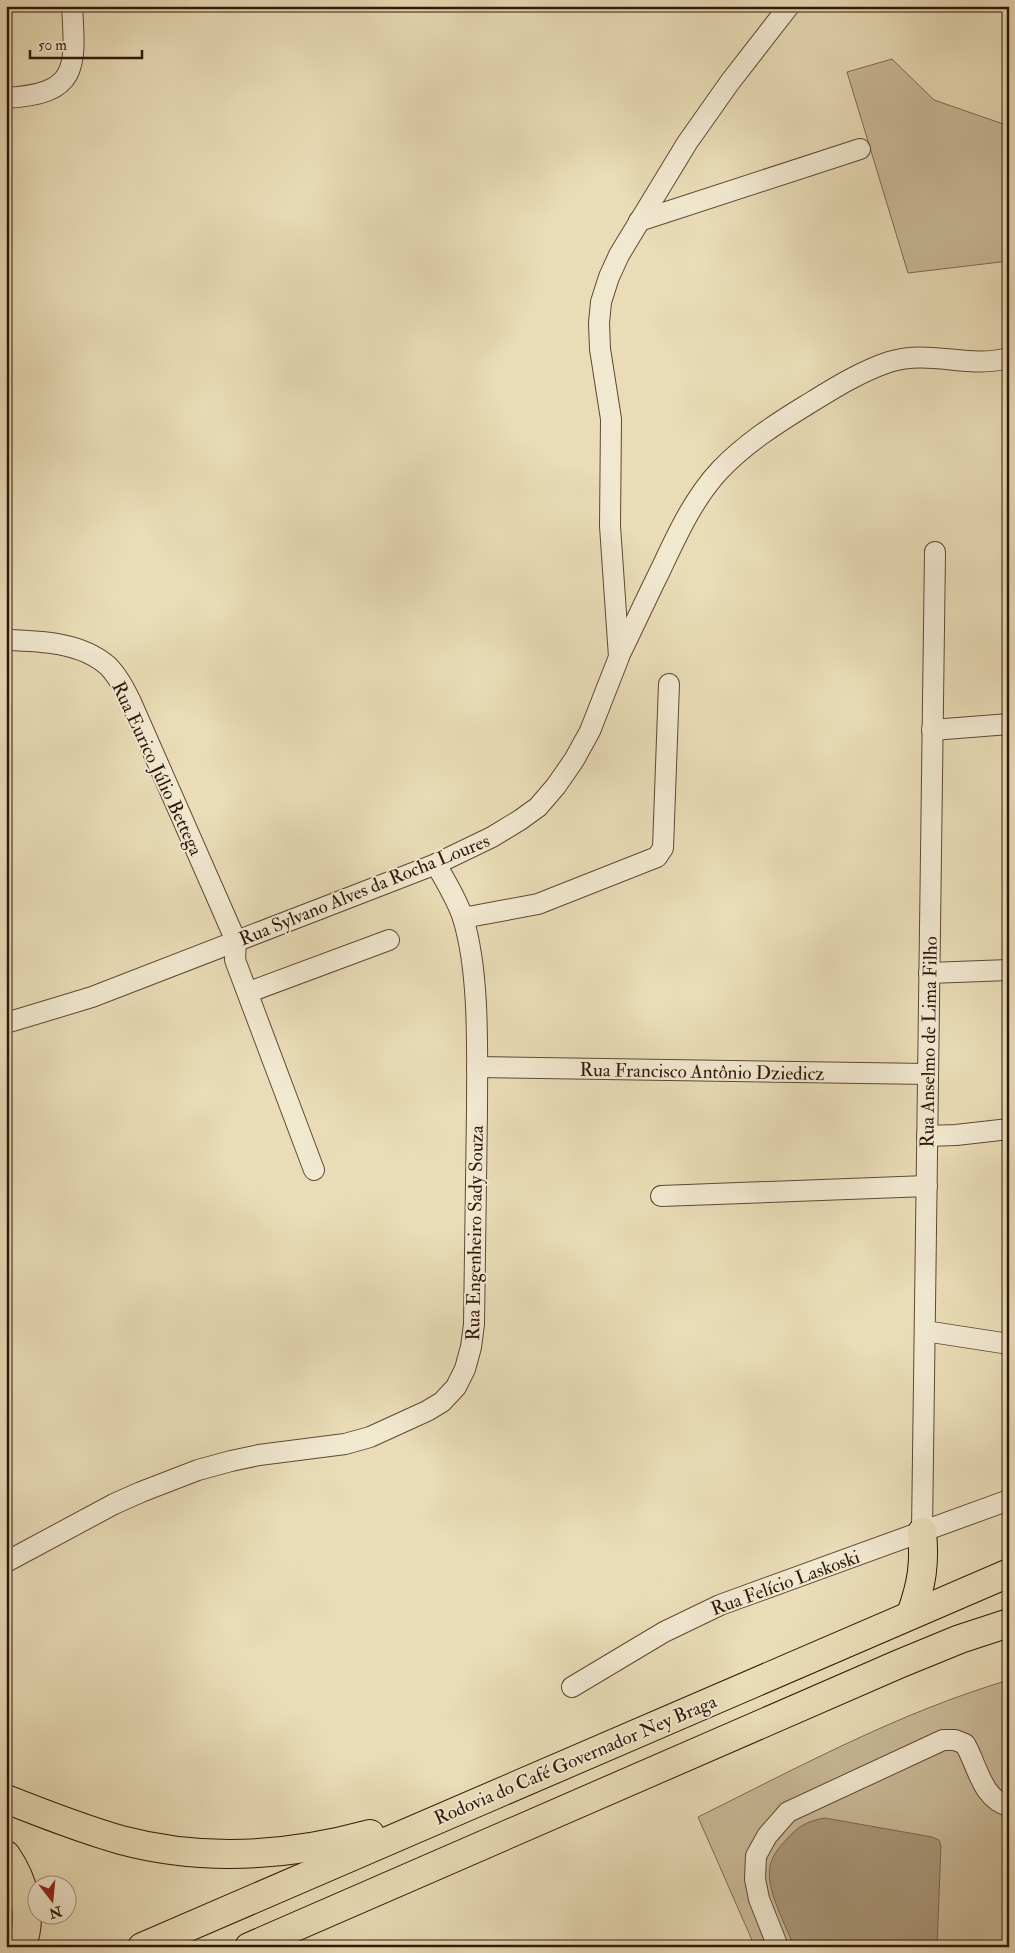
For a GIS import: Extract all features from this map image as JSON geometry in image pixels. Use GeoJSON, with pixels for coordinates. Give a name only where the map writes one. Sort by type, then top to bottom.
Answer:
{"type":"FeatureCollection","features":[{"type":"Feature","properties":{"kind":"highway"},"geometry":{"type":"LineString","coordinates":[[911,1614],[923,1576],[922,1532]]}},
{"type":"Feature","properties":{"kind":"highway","name":"Rodovia do Café Governador Ney Braga"},"geometry":{"type":"LineString","coordinates":[[142,1947],[1009,1573]]}},
{"type":"Feature","properties":{"kind":"highway"},"geometry":{"type":"LineString","coordinates":[[250,1947],[890,1667],[960,1639],[1009,1623]]}},
{"type":"Feature","properties":{"kind":"highway"},"geometry":{"type":"LineString","coordinates":[[6,1799],[94,1832],[124,1841],[163,1848],[196,1853],[234,1854],[275,1852],[313,1847],[344,1841],[396,1825],[596,1740],[732,1692]]}},
{"type":"Feature","properties":{"kind":"highway"},"geometry":{"type":"LineString","coordinates":[[6,1855],[21,1882],[26,1905],[26,1924],[21,1947]]}},
{"type":"Feature","properties":{"kind":"street"},"geometry":{"type":"LineString","coordinates":[[6,98],[37,96],[51,91],[61,84],[69,71],[74,56],[72,6]]}},
{"type":"Feature","properties":{"kind":"street","name":"Rua Sylvano Alves da Rocha Loures"},"geometry":{"type":"LineString","coordinates":[[6,1023],[92,997],[436,864],[492,837],[520,820],[544,800],[556,786],[574,760],[590,731],[619,657],[610,526],[611,419],[600,348],[599,323],[601,302],[608,277],[639,221],[707,113],[789,6]]}},
{"type":"Feature","properties":{"kind":"street"},"geometry":{"type":"LineString","coordinates":[[639,221],[860,149]]}},
{"type":"Feature","properties":{"kind":"street"},"geometry":{"type":"LineString","coordinates":[[619,657],[677,534],[691,509],[720,471],[757,437],[816,399],[858,375],[888,362],[923,356],[978,362],[995,362],[1009,358]]}},
{"type":"Feature","properties":{"kind":"street","name":"Rua Anselmo de Lima Filho"},"geometry":{"type":"LineString","coordinates":[[922,1532],[935,552]]}},
{"type":"Feature","properties":{"kind":"street","name":"Rua Eurico Júlio Bettega"},"geometry":{"type":"LineString","coordinates":[[6,640],[52,643],[71,647],[90,655],[108,666],[120,680],[236,942],[235,960],[314,1170]]}},
{"type":"Feature","properties":{"kind":"street"},"geometry":{"type":"LineString","coordinates":[[463,918],[538,904],[657,857],[663,848],[669,684]]}},
{"type":"Feature","properties":{"kind":"street"},"geometry":{"type":"LineString","coordinates":[[932,730],[1009,724]]}},
{"type":"Feature","properties":{"kind":"street","name":"Rua Engenheiro Sady Souza"},"geometry":{"type":"LineString","coordinates":[[6,1562],[114,1504],[168,1481],[231,1460],[346,1444],[428,1412],[442,1402],[456,1387],[466,1369],[472,1347],[473,1332],[477,1067],[470,947],[463,918],[454,896],[436,864]]}},
{"type":"Feature","properties":{"kind":"street"},"geometry":{"type":"LineString","coordinates":[[248,992],[390,940]]}},
{"type":"Feature","properties":{"kind":"street"},"geometry":{"type":"LineString","coordinates":[[929,973],[1009,970]]}},
{"type":"Feature","properties":{"kind":"street","name":"Rua Francisco Antônio Dziedicz"},"geometry":{"type":"LineString","coordinates":[[477,1067],[928,1074]]}},
{"type":"Feature","properties":{"kind":"street"},"geometry":{"type":"LineString","coordinates":[[927,1136],[1009,1129]]}},
{"type":"Feature","properties":{"kind":"street"},"geometry":{"type":"LineString","coordinates":[[661,1196],[927,1186]]}},
{"type":"Feature","properties":{"kind":"street"},"geometry":{"type":"LineString","coordinates":[[925,1331],[1009,1344]]}},
{"type":"Feature","properties":{"kind":"street","name":"Rua Felício Laskoski"},"geometry":{"type":"LineString","coordinates":[[572,1687],[664,1632],[720,1605],[1009,1500]]}},
{"type":"Feature","properties":{"kind":"street"},"geometry":{"type":"LineString","coordinates":[[778,1947],[759,1899],[754,1879],[756,1856],[767,1836],[788,1812],[943,1740],[955,1740],[965,1744],[983,1784],[1002,1804],[1009,1806]]}},
{"type":"Feature","properties":{"kind":"shaded area"},"geometry":{"type":"Polygon","coordinates":[[[892,59],[934,100],[1009,126],[1009,261],[908,273],[847,72],[892,59]]]}},
{"type":"Feature","properties":{"kind":"shaded area"},"geometry":{"type":"Polygon","coordinates":[[[1009,1680],[1009,1947],[755,1947],[698,1817],[889,1724],[968,1693],[1009,1680]]]}},
{"type":"Feature","properties":{"kind":"shaded area"},"geometry":{"type":"Polygon","coordinates":[[[825,1818],[932,1837],[939,1840],[941,1846],[937,1947],[794,1947],[773,1896],[769,1875],[770,1866],[776,1852],[795,1831],[803,1825],[825,1818]]]}}]}
